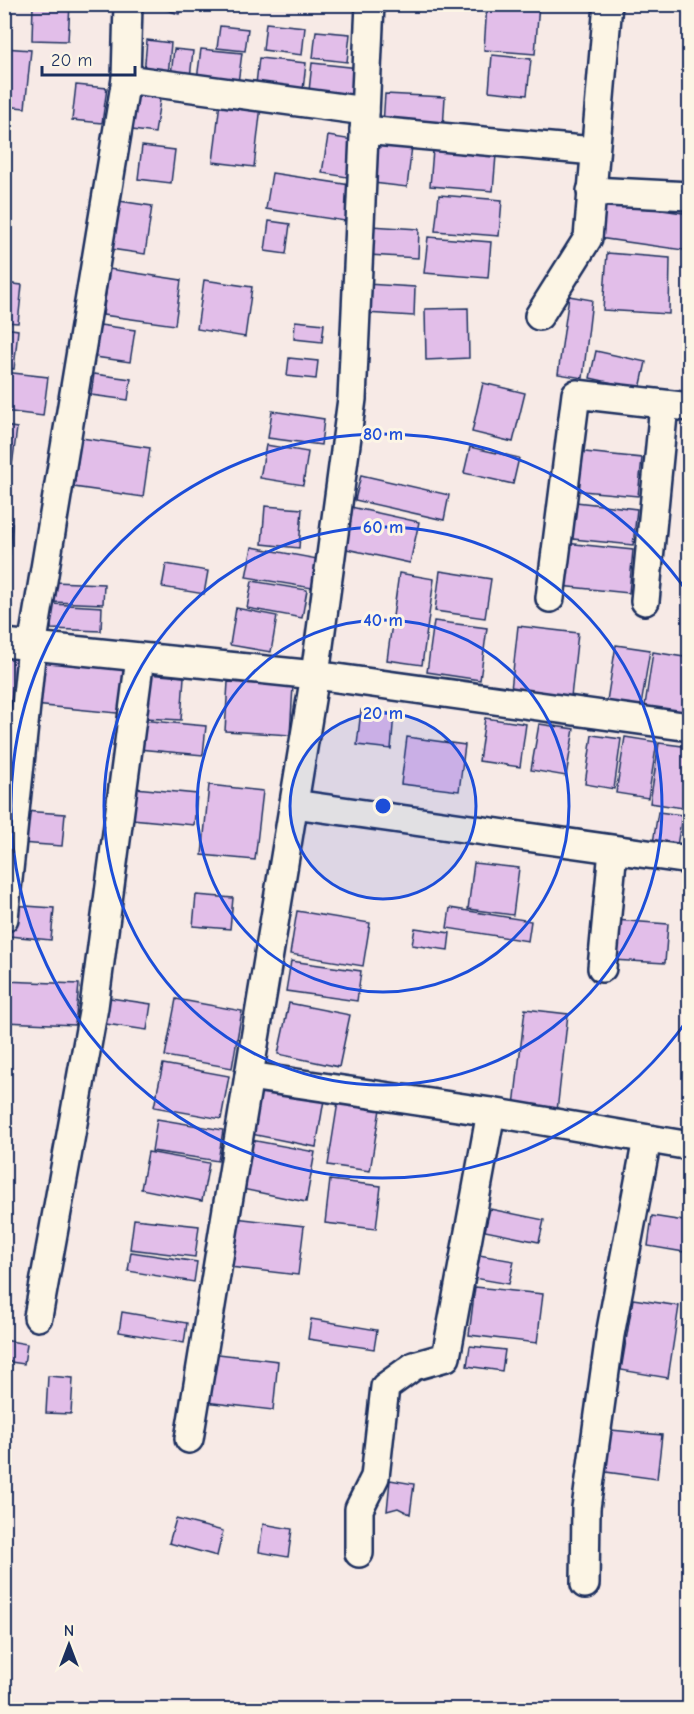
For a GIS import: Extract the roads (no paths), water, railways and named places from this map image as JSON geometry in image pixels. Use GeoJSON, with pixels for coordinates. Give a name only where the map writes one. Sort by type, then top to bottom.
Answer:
{"type":"FeatureCollection","features":[{"type":"Feature","properties":{"kind":"street"},"geometry":{"type":"LineString","coordinates":[[4,918],[32,647],[126,79],[128,4]]}},
{"type":"Feature","properties":{"kind":"street"},"geometry":{"type":"LineString","coordinates":[[189,1439],[315,675],[352,399],[370,4]]}},
{"type":"Feature","properties":{"kind":"street"},"geometry":{"type":"LineString","coordinates":[[539,316],[588,238],[608,4]]}},
{"type":"Feature","properties":{"kind":"street"},"geometry":{"type":"LineString","coordinates":[[126,79],[364,121],[594,151]]}},
{"type":"Feature","properties":{"kind":"street"},"geometry":{"type":"LineString","coordinates":[[591,191],[690,196]]}},
{"type":"Feature","properties":{"kind":"street"},"geometry":{"type":"LineString","coordinates":[[550,598],[576,394],[677,406],[645,601]]}},
{"type":"Feature","properties":{"kind":"street"},"geometry":{"type":"LineString","coordinates":[[4,643],[315,675],[690,727]]}},
{"type":"Feature","properties":{"kind":"street"},"geometry":{"type":"LineString","coordinates":[[38,1317],[94,1007],[140,658]]}},
{"type":"Feature","properties":{"kind":"street"},"geometry":{"type":"LineString","coordinates":[[294,804],[690,860]]}},
{"type":"Feature","properties":{"kind":"street"},"geometry":{"type":"LineString","coordinates":[[602,968],[613,850]]}},
{"type":"Feature","properties":{"kind":"street"},"geometry":{"type":"LineString","coordinates":[[249,1076],[491,1112],[690,1146]]}},
{"type":"Feature","properties":{"kind":"street"},"geometry":{"type":"LineString","coordinates":[[359,1553],[359,1509],[375,1476],[385,1388],[414,1366],[446,1357],[491,1112]]}},
{"type":"Feature","properties":{"kind":"street"},"geometry":{"type":"LineString","coordinates":[[585,1584],[586,1508],[589,1485],[610,1335],[647,1139]]}}]}
